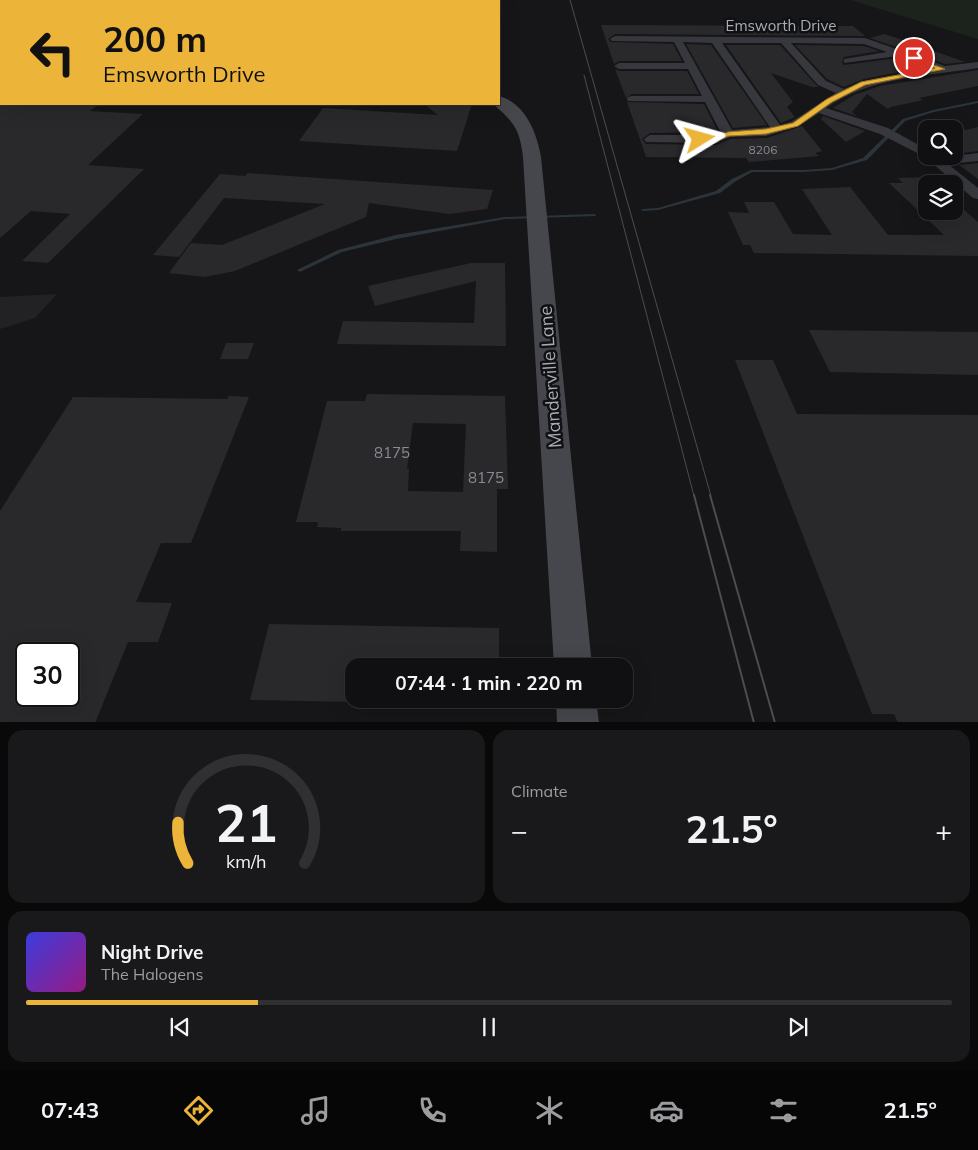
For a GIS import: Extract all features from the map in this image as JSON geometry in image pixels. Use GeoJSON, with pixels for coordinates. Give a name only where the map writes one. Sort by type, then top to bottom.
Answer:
{"type":"FeatureCollection","features":[{"type":"Feature","properties":{"kind":"street","name":"Emsworth Drive"},"geometry":{"type":"LineString","coordinates":[[616,39],[865,40],[942,69]]}},
{"type":"Feature","properties":{"kind":"street"},"geometry":{"type":"LineString","coordinates":[[677,39],[728,134]]}},
{"type":"Feature","properties":{"kind":"street"},"geometry":{"type":"LineString","coordinates":[[715,40],[777,129]]}},
{"type":"Feature","properties":{"kind":"street"},"geometry":{"type":"LineString","coordinates":[[783,40],[822,83],[844,94]]}},
{"type":"Feature","properties":{"kind":"street"},"geometry":{"type":"LineString","coordinates":[[848,61],[900,53]]}},
{"type":"Feature","properties":{"kind":"street"},"geometry":{"type":"LineString","coordinates":[[650,139],[716,139],[728,134],[766,132],[795,124],[864,84],[942,69],[978,65]]}},
{"type":"Feature","properties":{"kind":"street"},"geometry":{"type":"LineString","coordinates":[[618,66],[691,66]]}},
{"type":"Feature","properties":{"kind":"street"},"geometry":{"type":"LineString","coordinates":[[632,99],[709,99]]}},
{"type":"Feature","properties":{"kind":"street","name":"Manderville Lane"},"geometry":{"type":"LineString","coordinates":[[500,102],[520,119],[528,132],[537,204],[572,658]]}},
{"type":"Feature","properties":{"kind":"street"},"geometry":{"type":"LineString","coordinates":[[818,109],[872,127],[918,150]]}},
{"type":"Feature","properties":{"kind":"street"},"geometry":{"type":"LineString","coordinates":[[963,156],[978,157]]}},
{"type":"Feature","properties":{"kind":"street"},"geometry":{"type":"LineString","coordinates":[[940,165],[978,195]]}},
{"type":"Feature","properties":{"kind":"street"},"geometry":{"type":"LineString","coordinates":[[577,708],[578,722]]}},
{"type":"Feature","properties":{"kind":"shaded area"},"geometry":{"type":"Polygon","coordinates":[[[850,0],[978,0],[978,39],[850,0]]]}},
{"type":"Feature","properties":{"kind":"shaded area"},"geometry":{"type":"Polygon","coordinates":[[[57,294],[35,318],[0,329],[0,297],[57,294]]]}},
{"type":"Feature","properties":{"kind":"building"},"geometry":{"type":"Polygon","coordinates":[[[601,25],[853,26],[865,36],[615,34],[608,39],[611,42],[673,44],[682,61],[619,61],[614,64],[601,25]]]}},
{"type":"Feature","properties":{"kind":"building"},"geometry":{"type":"Polygon","coordinates":[[[884,34],[965,62],[945,64],[870,38],[884,34]]]}},
{"type":"Feature","properties":{"kind":"building"},"geometry":{"type":"Polygon","coordinates":[[[686,44],[711,45],[767,125],[733,128],[686,44]]]}},
{"type":"Feature","properties":{"kind":"building"},"geometry":{"type":"Polygon","coordinates":[[[726,45],[780,45],[818,87],[812,87],[771,73],[793,102],[787,107],[795,117],[781,123],[726,45]]]}},
{"type":"Feature","properties":{"kind":"building"},"geometry":{"type":"Polygon","coordinates":[[[795,45],[864,46],[879,51],[844,57],[842,63],[844,65],[898,58],[924,67],[864,79],[844,87],[827,79],[795,45]]]}},
{"type":"Feature","properties":{"kind":"building"},"geometry":{"type":"Polygon","coordinates":[[[615,69],[619,71],[687,71],[699,94],[632,94],[626,98],[615,69]]]}},
{"type":"Feature","properties":{"kind":"building"},"geometry":{"type":"Polygon","coordinates":[[[978,70],[978,86],[919,98],[923,100],[888,109],[867,94],[852,112],[857,116],[833,108],[854,95],[880,86],[978,70]]]}},
{"type":"Feature","properties":{"kind":"building"},"geometry":{"type":"Polygon","coordinates":[[[627,102],[704,104],[718,132],[650,133],[642,139],[646,144],[716,145],[730,139],[767,138],[802,126],[822,151],[815,153],[819,156],[749,162],[746,158],[646,157],[627,102]]]}},
{"type":"Feature","properties":{"kind":"building"},"geometry":{"type":"Polygon","coordinates":[[[0,105],[98,105],[90,111],[143,114],[88,165],[144,169],[48,263],[22,261],[70,214],[31,211],[0,238],[0,105]]]}},
{"type":"Feature","properties":{"kind":"building"},"geometry":{"type":"Polygon","coordinates":[[[425,105],[472,105],[457,151],[299,141],[323,108],[438,115],[425,105]]]}},
{"type":"Feature","properties":{"kind":"building"},"geometry":{"type":"Polygon","coordinates":[[[823,116],[865,131],[846,142],[821,119],[823,116]]]}},
{"type":"Feature","properties":{"kind":"building"},"geometry":{"type":"Polygon","coordinates":[[[978,127],[978,151],[963,153],[963,128],[966,130],[978,127]]]}},
{"type":"Feature","properties":{"kind":"building"},"geometry":{"type":"Polygon","coordinates":[[[978,163],[978,179],[959,165],[978,163]]]}},
{"type":"Feature","properties":{"kind":"building"},"geometry":{"type":"Polygon","coordinates":[[[248,173],[493,190],[487,209],[449,214],[369,203],[366,217],[235,271],[205,277],[169,273],[191,243],[222,245],[325,204],[224,198],[179,257],[153,255],[220,174],[245,176],[248,173]]]}},
{"type":"Feature","properties":{"kind":"building"},"geometry":{"type":"Polygon","coordinates":[[[918,177],[918,210],[889,183],[903,183],[898,178],[918,177]]]}},
{"type":"Feature","properties":{"kind":"building"},"geometry":{"type":"Polygon","coordinates":[[[850,187],[888,235],[944,235],[928,220],[963,220],[963,209],[978,222],[978,256],[754,253],[750,245],[743,245],[728,212],[749,213],[744,202],[774,202],[793,234],[832,235],[802,189],[850,187]]]}},
{"type":"Feature","properties":{"kind":"building"},"geometry":{"type":"Polygon","coordinates":[[[471,263],[505,263],[506,346],[337,344],[343,321],[474,323],[476,281],[375,306],[368,286],[471,263]]]}},
{"type":"Feature","properties":{"kind":"building"},"geometry":{"type":"Polygon","coordinates":[[[809,330],[978,332],[978,375],[830,372],[809,330]]]}},
{"type":"Feature","properties":{"kind":"building"},"geometry":{"type":"Polygon","coordinates":[[[226,343],[254,343],[248,359],[220,359],[226,343]]]}},
{"type":"Feature","properties":{"kind":"building"},"geometry":{"type":"Polygon","coordinates":[[[735,360],[773,360],[797,414],[978,415],[978,722],[898,722],[894,714],[872,714],[735,360]]]}},
{"type":"Feature","properties":{"kind":"building"},"geometry":{"type":"Polygon","coordinates":[[[367,394],[505,396],[508,489],[497,489],[497,552],[460,551],[461,531],[341,531],[341,528],[317,527],[318,522],[296,522],[327,401],[365,401],[367,394]],[[413,423],[407,469],[409,469],[408,491],[463,492],[466,424],[413,423]]]}},
{"type":"Feature","properties":{"kind":"building"},"geometry":{"type":"Polygon","coordinates":[[[229,396],[249,397],[191,543],[161,543],[136,602],[172,603],[158,642],[128,642],[95,722],[0,722],[0,511],[73,397],[227,399],[229,396]]]}},
{"type":"Feature","properties":{"kind":"building"},"geometry":{"type":"Polygon","coordinates":[[[269,624],[499,628],[499,658],[345,658],[345,702],[250,700],[269,624]]]}},
{"type":"Feature","properties":{"kind":"waterway"},"geometry":{"type":"LineString","coordinates":[[643,210],[658,209],[718,192],[734,180],[751,171],[832,169],[865,159],[904,120],[933,111],[978,102]]}},
{"type":"Feature","properties":{"kind":"waterway"},"geometry":{"type":"LineString","coordinates":[[300,270],[340,251],[396,237],[505,218],[594,215]]}},
{"type":"Feature","properties":{"kind":"tram line"},"geometry":{"type":"LineString","coordinates":[[570,0],[711,496]]}},
{"type":"Feature","properties":{"kind":"tram line"},"geometry":{"type":"LineString","coordinates":[[584,75],[694,496]]}},
{"type":"Feature","properties":{"kind":"tram line"},"geometry":{"type":"LineString","coordinates":[[694,495],[754,722]]}},
{"type":"Feature","properties":{"kind":"tram line"},"geometry":{"type":"LineString","coordinates":[[710,495],[775,722]]}},
{"type":"Feature","properties":{"kind":"route"},"geometry":{"type":"LineString","coordinates":[[700,139],[716,139],[728,134],[766,132],[795,124],[830,100],[864,84],[942,69],[914,58]]}}]}
